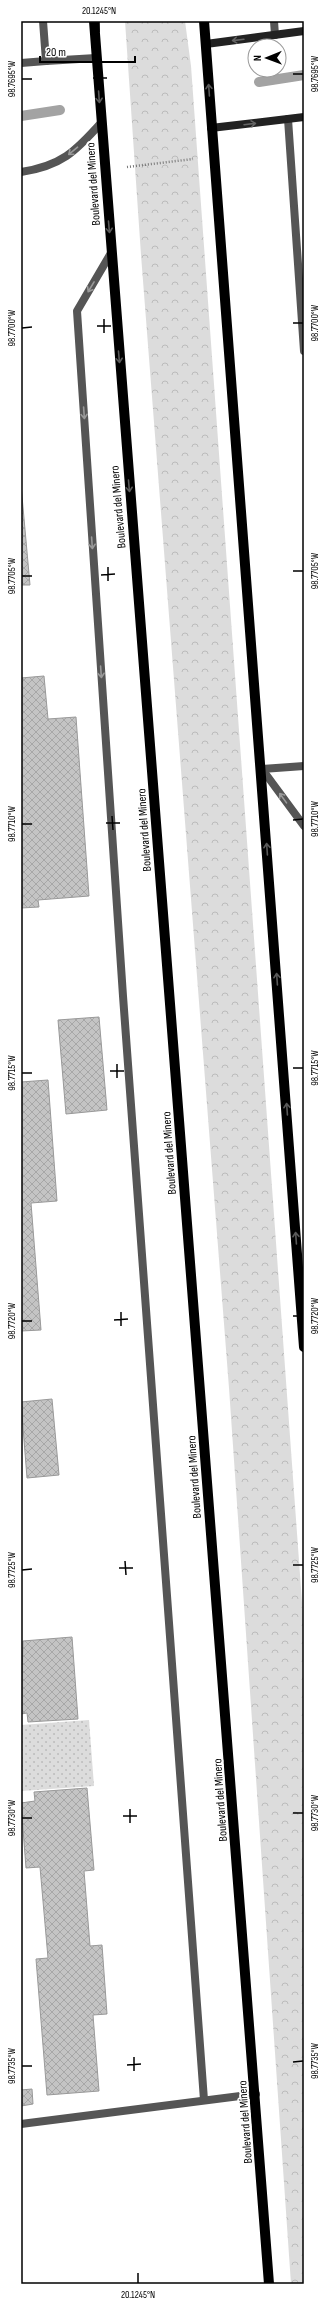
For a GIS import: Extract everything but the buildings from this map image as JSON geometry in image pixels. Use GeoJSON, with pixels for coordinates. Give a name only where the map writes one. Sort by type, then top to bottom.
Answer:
{"type":"FeatureCollection","features":[{"type":"Feature","properties":{"kind":"main road","name":"Boulevard del Minero"},"geometry":{"type":"LineString","coordinates":[[94,21],[104,169],[256,2094],[269,2284]]}},
{"type":"Feature","properties":{"kind":"main road"},"geometry":{"type":"LineString","coordinates":[[204,21],[262,769],[304,1347]]}},
{"type":"Feature","properties":{"kind":"main road"},"geometry":{"type":"LineString","coordinates":[[206,44],[304,31]]}},
{"type":"Feature","properties":{"kind":"main road"},"geometry":{"type":"LineString","coordinates":[[212,128],[304,117]]}},
{"type":"Feature","properties":{"kind":"street"},"geometry":{"type":"LineString","coordinates":[[43,21],[46,61]]}},
{"type":"Feature","properties":{"kind":"street"},"geometry":{"type":"LineString","coordinates":[[274,21],[274,35]]}},
{"type":"Feature","properties":{"kind":"street"},"geometry":{"type":"LineString","coordinates":[[21,63],[96,58]]}},
{"type":"Feature","properties":{"kind":"street"},"geometry":{"type":"LineString","coordinates":[[288,119],[304,351]]}},
{"type":"Feature","properties":{"kind":"street"},"geometry":{"type":"LineString","coordinates":[[21,172],[40,169],[65,158],[83,143],[101,123]]}},
{"type":"Feature","properties":{"kind":"street"},"geometry":{"type":"LineString","coordinates":[[111,253],[77,311],[123,996],[204,2100]]}},
{"type":"Feature","properties":{"kind":"street"},"geometry":{"type":"LineString","coordinates":[[262,769],[304,766]]}},
{"type":"Feature","properties":{"kind":"street"},"geometry":{"type":"LineString","coordinates":[[262,769],[304,826]]}},
{"type":"Feature","properties":{"kind":"street"},"geometry":{"type":"LineString","coordinates":[[21,2124],[256,2094]]}},
{"type":"Feature","properties":{"kind":"path"},"geometry":{"type":"LineString","coordinates":[[104,169],[214,157]]}},
{"type":"Feature","properties":{"kind":"green space"},"geometry":{"type":"Polygon","coordinates":[[[125,21],[185,21],[191,66],[304,1630],[304,2284],[291,2284],[229,1388],[141,255],[125,21]]]}},
{"type":"Feature","properties":{"kind":"green space"},"geometry":{"type":"Polygon","coordinates":[[[89,1720],[94,1786],[21,1791],[21,1725],[89,1720]]]}},
{"type":"Feature","properties":{"kind":"waterway"},"geometry":{"type":"LineString","coordinates":[[259,82],[304,75]]}},
{"type":"Feature","properties":{"kind":"waterway"},"geometry":{"type":"LineString","coordinates":[[21,116],[60,110]]}}]}
